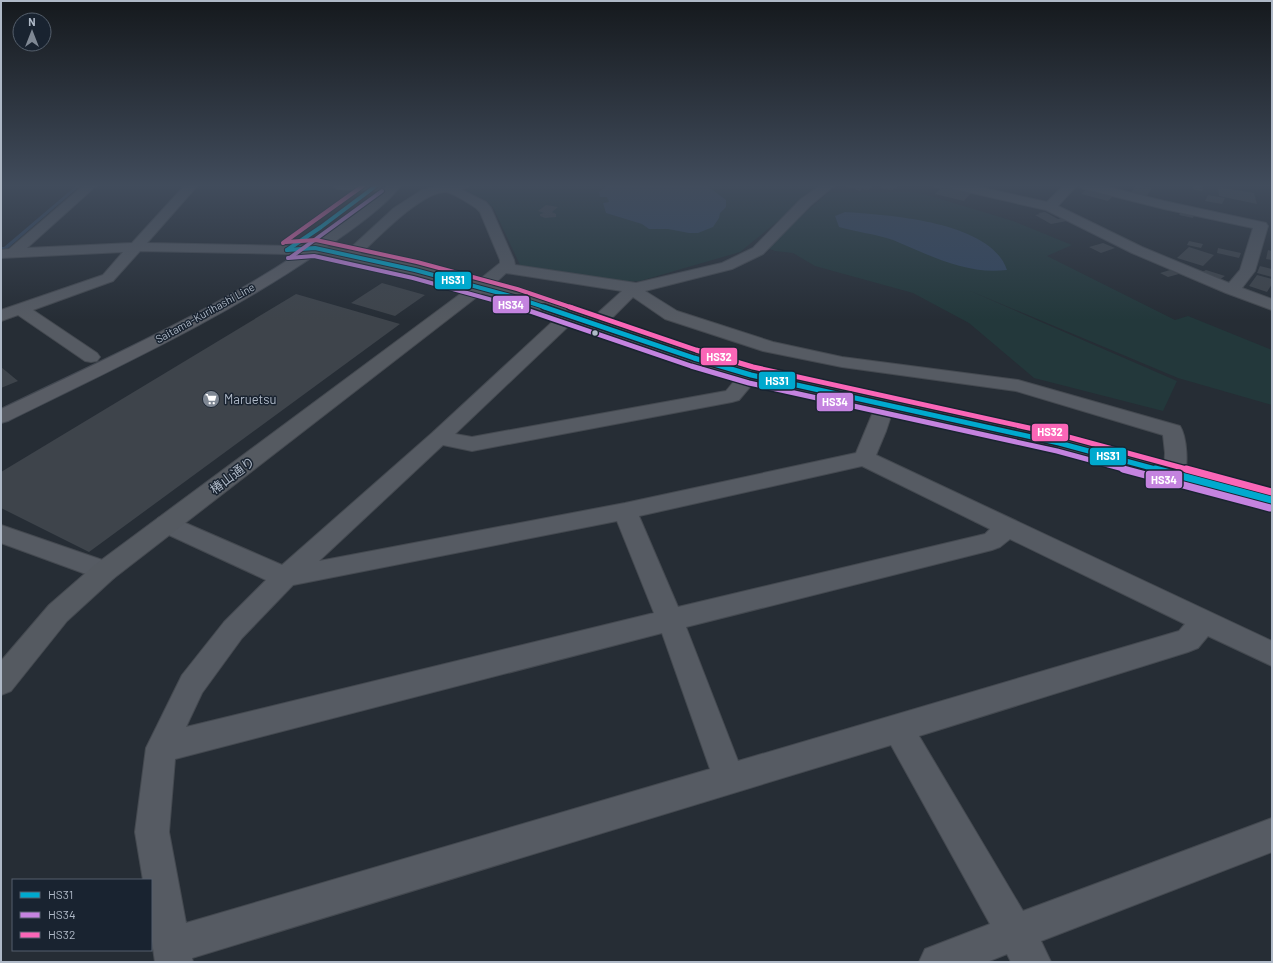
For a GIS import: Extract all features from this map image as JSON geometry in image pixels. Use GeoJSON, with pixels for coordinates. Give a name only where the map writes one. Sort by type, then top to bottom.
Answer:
{"type":"FeatureCollection","features":[{"type":"Feature","properties":{"kind":"main road","name":"Saitama-Kurihashi Line"},"geometry":{"type":"LineString","coordinates":[[1,401],[91,357],[189,306],[286,250],[317,230]]}},
{"type":"Feature","properties":{"kind":"main road","name":"Saitama-Kurihashi Line"},"geometry":{"type":"LineString","coordinates":[[1,417],[169,334],[257,285],[315,248],[335,230]]}},
{"type":"Feature","properties":{"kind":"street"},"geometry":{"type":"LineString","coordinates":[[6,254],[35,230]]}},
{"type":"Feature","properties":{"kind":"street"},"geometry":{"type":"LineString","coordinates":[[1,316],[108,278],[152,230]]}},
{"type":"Feature","properties":{"kind":"street"},"geometry":{"type":"LineString","coordinates":[[350,256],[378,230]]}},
{"type":"Feature","properties":{"kind":"street"},"geometry":{"type":"LineString","coordinates":[[480,287],[508,264],[494,230]]}},
{"type":"Feature","properties":{"kind":"street"},"geometry":{"type":"LineString","coordinates":[[596,324],[634,290],[727,266],[758,251],[779,230]]}},
{"type":"Feature","properties":{"kind":"street"},"geometry":{"type":"LineString","coordinates":[[1096,230],[1137,250],[1232,290],[1272,305]]}},
{"type":"Feature","properties":{"kind":"street"},"geometry":{"type":"LineString","coordinates":[[1232,290],[1247,271],[1260,230]]}},
{"type":"Feature","properties":{"kind":"street"},"geometry":{"type":"LineString","coordinates":[[6,254],[137,247],[286,250],[315,248],[480,287],[570,314],[694,358],[751,375],[1060,443],[1272,500]]}},
{"type":"Feature","properties":{"kind":"street"},"geometry":{"type":"LineString","coordinates":[[504,268],[634,290],[670,314],[769,347],[842,362],[1018,386],[1172,431],[1176,453],[1175,473]]}},
{"type":"Feature","properties":{"kind":"street","name":"椿山通り"},"geometry":{"type":"LineString","coordinates":[[1,682],[58,613],[105,571],[480,287]]}},
{"type":"Feature","properties":{"kind":"street"},"geometry":{"type":"LineString","coordinates":[[20,310],[91,357]]}},
{"type":"Feature","properties":{"kind":"street"},"geometry":{"type":"LineString","coordinates":[[570,314],[439,438],[285,578],[233,630],[192,684],[161,748],[152,832],[173,954],[729,778],[899,730],[1188,640],[1204,621]]}},
{"type":"Feature","properties":{"kind":"street"},"geometry":{"type":"LineString","coordinates":[[439,438],[472,444],[732,396],[751,375]]}},
{"type":"Feature","properties":{"kind":"street"},"geometry":{"type":"LineString","coordinates":[[864,458],[876,431],[885,404]]}},
{"type":"Feature","properties":{"kind":"street"},"geometry":{"type":"LineString","coordinates":[[166,524],[285,578],[625,511],[864,458],[1272,654]]}},
{"type":"Feature","properties":{"kind":"street"},"geometry":{"type":"LineString","coordinates":[[625,511],[670,620],[729,778]]}},
{"type":"Feature","properties":{"kind":"street"},"geometry":{"type":"LineString","coordinates":[[161,748],[670,620],[992,542],[1008,527]]}},
{"type":"Feature","properties":{"kind":"street"},"geometry":{"type":"LineString","coordinates":[[1,534],[105,571]]}},
{"type":"Feature","properties":{"kind":"street"},"geometry":{"type":"LineString","coordinates":[[899,730],[1032,962]]}},
{"type":"Feature","properties":{"kind":"street"},"geometry":{"type":"LineString","coordinates":[[938,962],[1272,835]]}},
{"type":"Feature","properties":{"kind":"green space"},"geometry":{"type":"Polygon","coordinates":[[[504,230],[767,230],[740,252],[640,281],[626,282],[520,265],[504,230]]]}},
{"type":"Feature","properties":{"kind":"green space"},"geometry":{"type":"Polygon","coordinates":[[[785,230],[1035,230],[1072,245],[1047,256],[1175,320],[1188,316],[1272,350],[1272,405],[1178,378],[968,290],[1177,381],[1163,411],[1034,378],[969,323],[913,293],[815,266],[793,253],[775,251],[765,247],[785,230]]]}},
{"type":"Feature","properties":{"kind":"water"},"geometry":{"type":"Polygon","coordinates":[[[673,230],[706,230],[698,233],[673,230]]]}},
{"type":"Feature","properties":{"kind":"water"},"geometry":{"type":"Polygon","coordinates":[[[852,230],[956,230],[981,241],[997,254],[1007,270],[977,270],[962,267],[893,240],[852,230]]]}},
{"type":"Feature","properties":{"kind":"building"},"geometry":{"type":"Polygon","coordinates":[[[1189,241],[1203,244],[1201,248],[1187,245],[1189,241]]]}},
{"type":"Feature","properties":{"kind":"building"},"geometry":{"type":"Polygon","coordinates":[[[1103,243],[1115,248],[1101,253],[1089,247],[1103,243]]]}},
{"type":"Feature","properties":{"kind":"building"},"geometry":{"type":"Polygon","coordinates":[[[1189,247],[1214,255],[1203,266],[1177,258],[1189,247]]]}},
{"type":"Feature","properties":{"kind":"building"},"geometry":{"type":"Polygon","coordinates":[[[1218,248],[1241,253],[1239,258],[1217,253],[1218,248]]]}},
{"type":"Feature","properties":{"kind":"building"},"geometry":{"type":"Polygon","coordinates":[[[1268,250],[1272,251],[1272,260],[1266,259],[1268,250]]]}},
{"type":"Feature","properties":{"kind":"building"},"geometry":{"type":"Polygon","coordinates":[[[1260,266],[1272,269],[1272,277],[1257,273],[1260,266]]]}},
{"type":"Feature","properties":{"kind":"building"},"geometry":{"type":"Polygon","coordinates":[[[1170,270],[1179,274],[1168,277],[1160,273],[1170,270]]]}},
{"type":"Feature","properties":{"kind":"building"},"geometry":{"type":"Polygon","coordinates":[[[1206,270],[1225,276],[1219,280],[1200,273],[1206,270]]]}},
{"type":"Feature","properties":{"kind":"building"},"geometry":{"type":"Polygon","coordinates":[[[1257,275],[1272,279],[1272,284],[1267,292],[1249,286],[1257,275]]]}},
{"type":"Feature","properties":{"kind":"building"},"geometry":{"type":"Polygon","coordinates":[[[382,283],[425,295],[395,316],[351,303],[382,283]]]}},
{"type":"Feature","properties":{"kind":"building","name":"Maruetsu"},"geometry":{"type":"Polygon","coordinates":[[[296,294],[400,324],[89,552],[1,508],[1,472],[296,294]]]}},
{"type":"Feature","properties":{"kind":"building"},"geometry":{"type":"Polygon","coordinates":[[[1,367],[18,381],[1,388],[1,367]]]}},
{"type":"Feature","properties":{"kind":"waterway"},"geometry":{"type":"LineString","coordinates":[[1,248],[5,248],[26,230]]}},
{"type":"Feature","properties":{"kind":"transit line","name":"HS32"},"geometry":{"type":"LineString","coordinates":[[283,243],[301,230]]}},
{"type":"Feature","properties":{"kind":"transit line","name":"HS31"},"geometry":{"type":"LineString","coordinates":[[287,250],[317,230]]}},
{"type":"Feature","properties":{"kind":"transit line","name":"HS34"},"geometry":{"type":"LineString","coordinates":[[291,257],[330,230]]}},
{"type":"Feature","properties":{"kind":"transit line","name":"HS32"},"geometry":{"type":"LineString","coordinates":[[286,242],[316,240],[417,262],[517,289],[696,350],[753,367],[1061,435],[1272,492]]}},
{"type":"Feature","properties":{"kind":"transit line","name":"HS31"},"geometry":{"type":"LineString","coordinates":[[287,250],[315,248],[415,270],[514,297],[694,358],[751,375],[1059,443],[1272,500]]}},
{"type":"Feature","properties":{"kind":"transit line","name":"HS34"},"geometry":{"type":"LineString","coordinates":[[288,258],[314,256],[413,278],[512,305],[691,366],[749,383],[1057,451],[1270,508]]}},
{"type":"Feature","properties":{"kind":"place","name":"Maruetsu"},"geometry":{"type":"Point","coordinates":[211,399]}}]}
